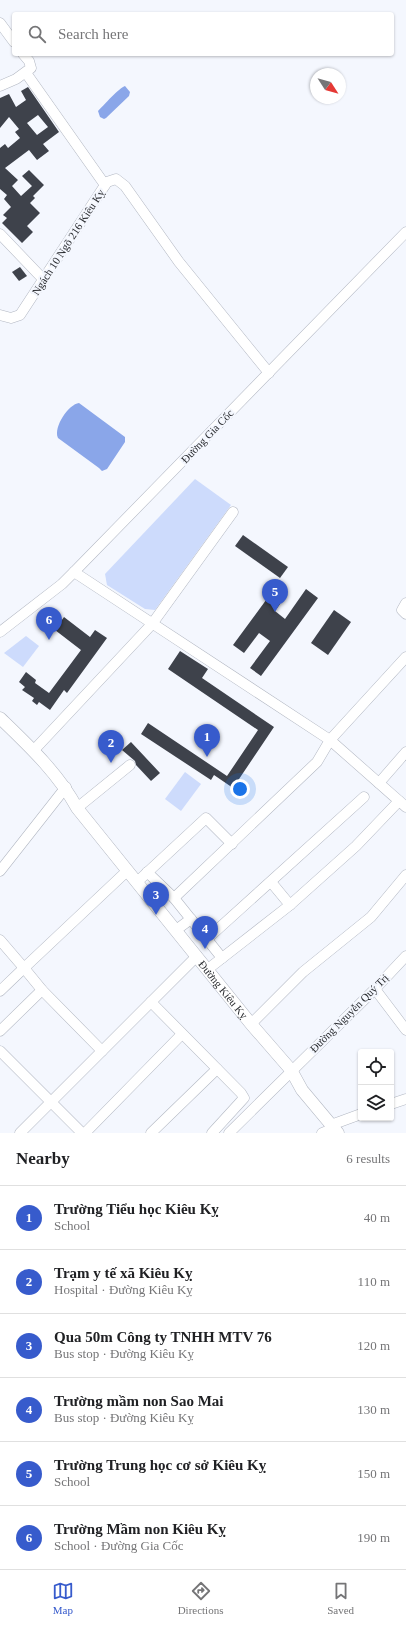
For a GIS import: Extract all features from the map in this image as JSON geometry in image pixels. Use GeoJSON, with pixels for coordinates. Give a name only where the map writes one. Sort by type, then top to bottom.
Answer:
{"type":"FeatureCollection","features":[{"type":"Feature","properties":{"kind":"main road","name":"Đường Kiêu Kỵ"},"geometry":{"type":"LineString","coordinates":[[0,718],[34,750],[66,788],[77,808],[251,1024],[291,1070],[302,1090],[334,1129]]}},
{"type":"Feature","properties":{"kind":"street"},"geometry":{"type":"LineString","coordinates":[[0,23],[12,39]]}},
{"type":"Feature","properties":{"kind":"street"},"geometry":{"type":"LineString","coordinates":[[0,86],[26,73],[31,66],[24,56]]}},
{"type":"Feature","properties":{"kind":"street"},"geometry":{"type":"LineString","coordinates":[[26,73],[105,185]]}},
{"type":"Feature","properties":{"kind":"street","name":"Ngách 10 Ngõ 216 Kiêu Kỵ"},"geometry":{"type":"LineString","coordinates":[[0,315],[11,318],[20,315],[105,185],[112,179],[116,179],[125,186],[179,262],[269,373]]}},
{"type":"Feature","properties":{"kind":"street","name":"Đường Gia Cốc"},"geometry":{"type":"LineString","coordinates":[[0,632],[62,584],[406,232]]}},
{"type":"Feature","properties":{"kind":"street"},"geometry":{"type":"LineString","coordinates":[[0,234],[43,279]]}},
{"type":"Feature","properties":{"kind":"street"},"geometry":{"type":"LineString","coordinates":[[34,750],[152,624],[233,512]]}},
{"type":"Feature","properties":{"kind":"street"},"geometry":{"type":"LineString","coordinates":[[74,572],[330,740],[350,759],[404,804],[290,905],[208,969]]}},
{"type":"Feature","properties":{"kind":"street"},"geometry":{"type":"LineString","coordinates":[[406,603],[402,610],[406,614]]}},
{"type":"Feature","properties":{"kind":"street"},"geometry":{"type":"LineString","coordinates":[[174,898],[317,762],[330,740],[406,657]]}},
{"type":"Feature","properties":{"kind":"street"},"geometry":{"type":"LineString","coordinates":[[380,783],[406,752]]}},
{"type":"Feature","properties":{"kind":"street"},"geometry":{"type":"LineString","coordinates":[[77,808],[130,765]]}},
{"type":"Feature","properties":{"kind":"street"},"geometry":{"type":"LineString","coordinates":[[0,871],[66,788]]}},
{"type":"Feature","properties":{"kind":"street"},"geometry":{"type":"LineString","coordinates":[[207,939],[364,797]]}},
{"type":"Feature","properties":{"kind":"street"},"geometry":{"type":"LineString","coordinates":[[137,882],[206,818],[232,844]]}},
{"type":"Feature","properties":{"kind":"street"},"geometry":{"type":"LineString","coordinates":[[0,991],[128,871]]}},
{"type":"Feature","properties":{"kind":"street"},"geometry":{"type":"LineString","coordinates":[[147,872],[174,898],[222,958]]}},
{"type":"Feature","properties":{"kind":"street"},"geometry":{"type":"LineString","coordinates":[[251,1024],[302,972],[371,917],[406,875]]}},
{"type":"Feature","properties":{"kind":"street"},"geometry":{"type":"LineString","coordinates":[[271,882],[290,905]]}},
{"type":"Feature","properties":{"kind":"street"},"geometry":{"type":"LineString","coordinates":[[176,930],[191,919]]}},
{"type":"Feature","properties":{"kind":"street"},"geometry":{"type":"LineString","coordinates":[[0,940],[42,990],[102,1051]]}},
{"type":"Feature","properties":{"kind":"street"},"geometry":{"type":"LineString","coordinates":[[20,1133],[197,956]]}},
{"type":"Feature","properties":{"kind":"street","name":"Đường Nguyễn Quý Trị"},"geometry":{"type":"LineString","coordinates":[[229,1133],[291,1070],[404,962]]}},
{"type":"Feature","properties":{"kind":"street"},"geometry":{"type":"LineString","coordinates":[[375,989],[406,1030]]}},
{"type":"Feature","properties":{"kind":"street"},"geometry":{"type":"LineString","coordinates":[[0,1031],[42,990]]}},
{"type":"Feature","properties":{"kind":"street"},"geometry":{"type":"LineString","coordinates":[[151,1002],[241,1093],[244,1098],[212,1133]]}},
{"type":"Feature","properties":{"kind":"street"},"geometry":{"type":"LineString","coordinates":[[0,1051],[50,1103],[83,1133],[182,1034]]}},
{"type":"Feature","properties":{"kind":"street"},"geometry":{"type":"LineString","coordinates":[[151,1133],[217,1069]]}},
{"type":"Feature","properties":{"kind":"street"},"geometry":{"type":"LineString","coordinates":[[394,1103],[406,1099]]}},
{"type":"Feature","properties":{"kind":"street"},"geometry":{"type":"LineString","coordinates":[[322,1133],[334,1129],[358,1116]]}},
{"type":"Feature","properties":{"kind":"shaded area"},"geometry":{"type":"Polygon","coordinates":[[[195,479],[231,505],[155,610],[145,609],[107,585],[105,574],[195,479]]]}},
{"type":"Feature","properties":{"kind":"shaded area"},"geometry":{"type":"Polygon","coordinates":[[[26,636],[39,646],[23,667],[4,653],[26,636]]]}},
{"type":"Feature","properties":{"kind":"shaded area"},"geometry":{"type":"Polygon","coordinates":[[[185,772],[201,784],[181,811],[165,799],[185,772]]]}},
{"type":"Feature","properties":{"kind":"water"},"geometry":{"type":"Polygon","coordinates":[[[125,86],[130,92],[129,96],[106,118],[104,119],[100,117],[98,111],[125,86]]]}},
{"type":"Feature","properties":{"kind":"water"},"geometry":{"type":"Polygon","coordinates":[[[79,403],[125,437],[125,442],[107,469],[102,471],[58,438],[58,428],[63,417],[71,407],[79,403]]]}},
{"type":"Feature","properties":{"kind":"building"},"geometry":{"type":"Polygon","coordinates":[[[28,87],[59,132],[43,144],[49,151],[37,160],[29,150],[5,168],[18,180],[12,186],[21,196],[32,186],[22,176],[29,170],[44,185],[33,196],[35,198],[30,203],[40,213],[27,226],[33,232],[22,243],[2,223],[7,218],[3,215],[11,207],[4,199],[7,195],[0,189],[0,148],[5,144],[8,148],[20,138],[15,132],[19,129],[9,117],[0,128],[0,98],[9,94],[16,107],[26,100],[21,91],[28,87]],[[38,115],[27,123],[37,135],[48,127],[38,115]]]}},
{"type":"Feature","properties":{"kind":"building"},"geometry":{"type":"Polygon","coordinates":[[[20,267],[27,276],[19,281],[12,272],[20,267]]]}},
{"type":"Feature","properties":{"kind":"building"},"geometry":{"type":"Polygon","coordinates":[[[243,535],[288,567],[280,578],[235,546],[243,535]]]}},
{"type":"Feature","properties":{"kind":"building"},"geometry":{"type":"Polygon","coordinates":[[[306,589],[318,598],[261,676],[250,668],[270,641],[259,633],[244,653],[233,645],[269,596],[280,604],[275,611],[285,619],[306,589]]]}},
{"type":"Feature","properties":{"kind":"building"},"geometry":{"type":"Polygon","coordinates":[[[334,610],[351,622],[328,655],[311,643],[334,610]]]}},
{"type":"Feature","properties":{"kind":"building"},"geometry":{"type":"Polygon","coordinates":[[[64,617],[90,637],[95,630],[107,638],[67,693],[64,690],[50,710],[39,702],[37,705],[32,701],[34,698],[22,690],[25,687],[19,682],[26,672],[36,680],[35,683],[49,693],[81,650],[55,630],[64,617]]]}},
{"type":"Feature","properties":{"kind":"building"},"geometry":{"type":"Polygon","coordinates":[[[180,651],[208,669],[202,678],[274,727],[233,788],[214,775],[211,780],[141,734],[148,723],[227,776],[258,730],[168,669],[180,651]]]}},
{"type":"Feature","properties":{"kind":"building"},"geometry":{"type":"Polygon","coordinates":[[[131,742],[160,773],[151,781],[136,765],[135,761],[122,750],[131,742]]]}},
{"type":"Feature","properties":{"kind":"place","name":"Trường Trung học cơ sở Kiêu Kỵ"},"geometry":{"type":"Point","coordinates":[275,612]}},
{"type":"Feature","properties":{"kind":"place","name":"Trường Mầm non Kiêu Kỵ"},"geometry":{"type":"Point","coordinates":[49,640]}},
{"type":"Feature","properties":{"kind":"place","name":"Trường Tiểu học Kiêu Kỵ"},"geometry":{"type":"Point","coordinates":[207,757]}},
{"type":"Feature","properties":{"kind":"place","name":"Trạm y tế xã Kiêu Kỵ"},"geometry":{"type":"Point","coordinates":[111,763]}},
{"type":"Feature","properties":{"kind":"place","name":"Qua 50m Công ty TNHH MTV 76"},"geometry":{"type":"Point","coordinates":[156,915]}},
{"type":"Feature","properties":{"kind":"place","name":"Trường mầm non Sao Mai"},"geometry":{"type":"Point","coordinates":[205,949]}}]}
